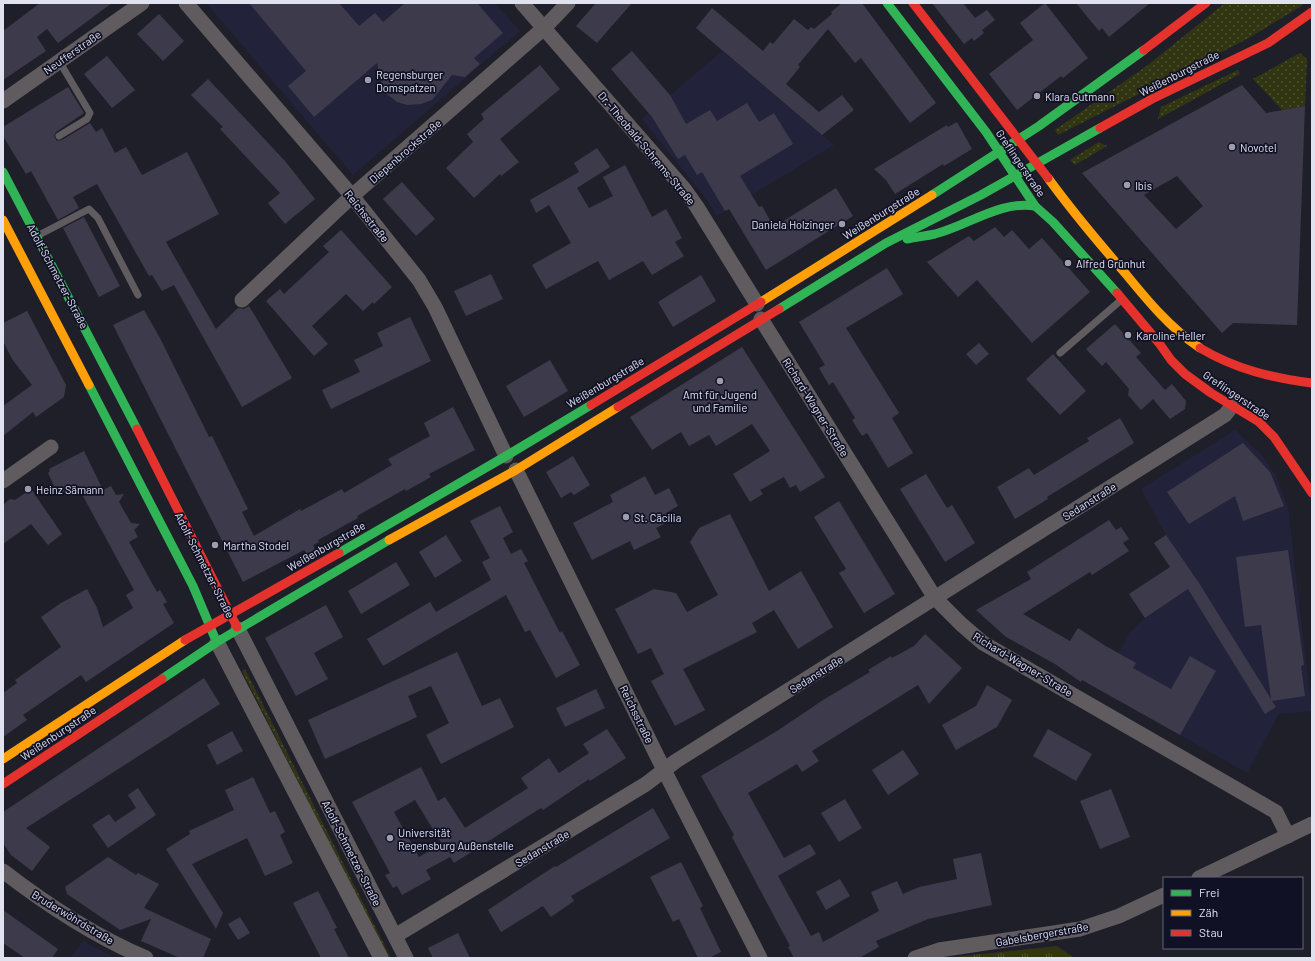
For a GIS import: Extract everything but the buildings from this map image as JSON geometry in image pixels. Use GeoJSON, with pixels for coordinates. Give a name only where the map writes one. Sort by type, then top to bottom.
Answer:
{"type":"FeatureCollection","features":[{"type":"Feature","properties":{"kind":"main road","name":"Greflingerstraße"},"geometry":{"type":"LineString","coordinates":[[888,3],[1000,152],[1035,206],[1063,234],[1122,299],[1159,343],[1171,360],[1185,374],[1232,406],[1259,422],[1283,448],[1312,493]]}},
{"type":"Feature","properties":{"kind":"main road","name":"Greflingerstraße"},"geometry":{"type":"LineString","coordinates":[[913,3],[1019,140],[1053,188],[1104,249],[1173,326],[1198,346],[1234,366],[1262,375],[1312,383]]}},
{"type":"Feature","properties":{"kind":"main road","name":"Weißenburgstraße"},"geometry":{"type":"LineString","coordinates":[[3,759],[135,671],[208,625],[231,614],[506,456],[757,304],[1000,152],[1114,73],[1206,3]]}},
{"type":"Feature","properties":{"kind":"main road","name":"Weißenburgstraße"},"geometry":{"type":"LineString","coordinates":[[3,784],[238,629],[415,526],[516,470],[886,243],[981,195],[1158,96],[1268,43],[1312,12]]}},
{"type":"Feature","properties":{"kind":"main road","name":"Adolf-Schmetzer-Straße"},"geometry":{"type":"LineString","coordinates":[[3,172],[238,629]]}},
{"type":"Feature","properties":{"kind":"main road","name":"Weißenburgstraße"},"geometry":{"type":"LineString","coordinates":[[886,243],[935,234],[1005,208],[1022,204],[1035,206]]}},
{"type":"Feature","properties":{"kind":"main road","name":"Adolf-Schmetzer-Straße"},"geometry":{"type":"LineString","coordinates":[[3,220],[194,586],[204,610],[208,625],[217,642]]}},
{"type":"Feature","properties":{"kind":"street","name":"Neufferstraße"},"geometry":{"type":"LineString","coordinates":[[3,101],[142,3]]}},
{"type":"Feature","properties":{"kind":"street","name":"Reichsstraße"},"geometry":{"type":"LineString","coordinates":[[186,3],[352,196],[427,292],[506,456]]}},
{"type":"Feature","properties":{"kind":"street","name":"Dr.-Theobald-Schrems-Straße"},"geometry":{"type":"LineString","coordinates":[[522,3],[685,190],[757,304]]}},
{"type":"Feature","properties":{"kind":"street","name":"Diepenbrockstraße"},"geometry":{"type":"LineString","coordinates":[[242,300],[352,196],[544,28],[568,3]]}},
{"type":"Feature","properties":{"kind":"street","name":"Richard-Wagner-Straße"},"geometry":{"type":"LineString","coordinates":[[761,319],[935,598],[961,624],[983,643],[1276,812],[1288,836]]}},
{"type":"Feature","properties":{"kind":"street","name":"Sedanstraße"},"geometry":{"type":"LineString","coordinates":[[395,936],[589,820],[664,770],[1225,415],[1232,406]]}},
{"type":"Feature","properties":{"kind":"street"},"geometry":{"type":"LineString","coordinates":[[3,481],[50,447]]}},
{"type":"Feature","properties":{"kind":"street","name":"Reichsstraße"},"geometry":{"type":"LineString","coordinates":[[516,470],[664,770],[760,958]]}},
{"type":"Feature","properties":{"kind":"street","name":"Adolf-Schmetzer-Straße"},"geometry":{"type":"LineString","coordinates":[[238,629],[406,958]]}},
{"type":"Feature","properties":{"kind":"street","name":"Adolf-Schmetzer-Straße"},"geometry":{"type":"LineString","coordinates":[[217,642],[381,958]]}},
{"type":"Feature","properties":{"kind":"street"},"geometry":{"type":"LineString","coordinates":[[1201,877],[1312,824]]}},
{"type":"Feature","properties":{"kind":"street","name":"Bruderwöhrdstraße"},"geometry":{"type":"LineString","coordinates":[[3,871],[63,914],[108,940],[146,958]]}},
{"type":"Feature","properties":{"kind":"street","name":"Gabelsbergerstraße"},"geometry":{"type":"LineString","coordinates":[[915,958],[940,950],[1080,929],[1119,916],[1163,895]]}},
{"type":"Feature","properties":{"kind":"lane"},"geometry":{"type":"LineString","coordinates":[[59,61],[90,113],[87,119],[59,136]]}},
{"type":"Feature","properties":{"kind":"lane"},"geometry":{"type":"LineString","coordinates":[[37,236],[89,209],[98,218],[138,295]]}},
{"type":"Feature","properties":{"kind":"lane"},"geometry":{"type":"LineString","coordinates":[[1060,353],[1122,299]]}},
{"type":"Feature","properties":{"kind":"shaded area","name":"Regensburger Domspatzen"},"geometry":{"type":"Polygon","coordinates":[[[206,3],[495,3],[520,31],[353,175],[206,3]]]}},
{"type":"Feature","properties":{"kind":"shaded area"},"geometry":{"type":"Polygon","coordinates":[[[722,51],[834,145],[717,216],[704,196],[642,119],[722,51]]]}},
{"type":"Feature","properties":{"kind":"shaded area"},"geometry":{"type":"Polygon","coordinates":[[[1235,430],[1261,454],[1275,474],[1288,507],[1312,711],[1279,714],[1247,773],[1099,689],[1130,632],[1145,618],[1198,582],[1166,535],[1141,489],[1235,430]]]}},
{"type":"Feature","properties":{"kind":"shaded area"},"geometry":{"type":"Polygon","coordinates":[[[83,941],[116,958],[70,958],[83,941]]]}},
{"type":"Feature","properties":{"kind":"green space"},"geometry":{"type":"Polygon","coordinates":[[[1225,3],[1304,3],[1300,7],[1247,39],[1058,135],[1055,130],[1148,65],[1225,3]]]}},
{"type":"Feature","properties":{"kind":"green space"},"geometry":{"type":"Polygon","coordinates":[[[1300,53],[1307,59],[1305,106],[1282,110],[1253,79],[1300,53]]]}},
{"type":"Feature","properties":{"kind":"green space"},"geometry":{"type":"Polygon","coordinates":[[[1238,70],[1240,74],[1158,119],[1161,107],[1238,70]]]}},
{"type":"Feature","properties":{"kind":"green space"},"geometry":{"type":"Polygon","coordinates":[[[1099,142],[1107,146],[1075,165],[1070,160],[1099,142]]]}},
{"type":"Feature","properties":{"kind":"green space"},"geometry":{"type":"Polygon","coordinates":[[[245,669],[391,958],[388,958],[242,671],[245,669]]]}},
{"type":"Feature","properties":{"kind":"green space"},"geometry":{"type":"Polygon","coordinates":[[[1057,946],[1074,958],[950,958],[953,957],[1057,946]]]}},
{"type":"Feature","properties":{"kind":"traffic: fast"},"geometry":{"type":"LineString","coordinates":[[887,3],[986,132],[1035,206],[1053,222],[1117,293]]}},
{"type":"Feature","properties":{"kind":"traffic: fast"},"geometry":{"type":"LineString","coordinates":[[932,195],[1039,126],[1144,50]]}},
{"type":"Feature","properties":{"kind":"traffic: fast"},"geometry":{"type":"LineString","coordinates":[[779,309],[886,243],[981,195],[1100,128]]}},
{"type":"Feature","properties":{"kind":"traffic: fast"},"geometry":{"type":"LineString","coordinates":[[3,172],[137,429]]}},
{"type":"Feature","properties":{"kind":"traffic: fast"},"geometry":{"type":"LineString","coordinates":[[907,239],[935,234],[997,210],[1022,205],[1035,206]]}},
{"type":"Feature","properties":{"kind":"traffic: fast"},"geometry":{"type":"LineString","coordinates":[[89,385],[193,586],[214,636]]}},
{"type":"Feature","properties":{"kind":"traffic: fast"},"geometry":{"type":"LineString","coordinates":[[339,553],[591,405]]}},
{"type":"Feature","properties":{"kind":"traffic: fast"},"geometry":{"type":"LineString","coordinates":[[162,679],[217,642],[389,540]]}},
{"type":"Feature","properties":{"kind":"traffic: slow"},"geometry":{"type":"LineString","coordinates":[[1048,178],[1085,226],[1150,303],[1169,323],[1200,348]]}},
{"type":"Feature","properties":{"kind":"traffic: slow"},"geometry":{"type":"LineString","coordinates":[[761,302],[932,195]]}},
{"type":"Feature","properties":{"kind":"traffic: slow"},"geometry":{"type":"LineString","coordinates":[[3,220],[89,385]]}},
{"type":"Feature","properties":{"kind":"traffic: slow"},"geometry":{"type":"LineString","coordinates":[[389,540],[516,470],[618,407]]}},
{"type":"Feature","properties":{"kind":"traffic: slow"},"geometry":{"type":"LineString","coordinates":[[3,759],[185,640]]}},
{"type":"Feature","properties":{"kind":"traffic: jam"},"geometry":{"type":"LineString","coordinates":[[913,3],[1048,178]]}},
{"type":"Feature","properties":{"kind":"traffic: jam"},"geometry":{"type":"LineString","coordinates":[[1144,50],[1206,3]]}},
{"type":"Feature","properties":{"kind":"traffic: jam"},"geometry":{"type":"LineString","coordinates":[[1100,128],[1152,99],[1268,43],[1312,12]]}},
{"type":"Feature","properties":{"kind":"traffic: jam"},"geometry":{"type":"LineString","coordinates":[[1117,293],[1159,343],[1171,360],[1185,374],[1211,393],[1259,422],[1274,437],[1312,493]]}},
{"type":"Feature","properties":{"kind":"traffic: jam"},"geometry":{"type":"LineString","coordinates":[[591,405],[761,302]]}},
{"type":"Feature","properties":{"kind":"traffic: jam"},"geometry":{"type":"LineString","coordinates":[[618,407],[779,309]]}},
{"type":"Feature","properties":{"kind":"traffic: jam"},"geometry":{"type":"LineString","coordinates":[[1200,348],[1227,362],[1254,372],[1312,383]]}},
{"type":"Feature","properties":{"kind":"traffic: jam"},"geometry":{"type":"LineString","coordinates":[[137,429],[237,627]]}},
{"type":"Feature","properties":{"kind":"traffic: jam"},"geometry":{"type":"LineString","coordinates":[[185,640],[339,553]]}},
{"type":"Feature","properties":{"kind":"traffic: jam"},"geometry":{"type":"LineString","coordinates":[[3,784],[162,679]]}},
{"type":"Feature","properties":{"kind":"place","name":"Regensburger Domspatzen"},"geometry":{"type":"Point","coordinates":[368,80]}},
{"type":"Feature","properties":{"kind":"place","name":"Klara Gutmann"},"geometry":{"type":"Point","coordinates":[1037,96]}},
{"type":"Feature","properties":{"kind":"place","name":"Novotel"},"geometry":{"type":"Point","coordinates":[1232,147]}},
{"type":"Feature","properties":{"kind":"place","name":"Ibis"},"geometry":{"type":"Point","coordinates":[1127,185]}},
{"type":"Feature","properties":{"kind":"place","name":"Daniela Holzinger"},"geometry":{"type":"Point","coordinates":[842,224]}},
{"type":"Feature","properties":{"kind":"place","name":"Alfred Grünhut"},"geometry":{"type":"Point","coordinates":[1068,263]}},
{"type":"Feature","properties":{"kind":"place","name":"Karoline Heller"},"geometry":{"type":"Point","coordinates":[1128,335]}},
{"type":"Feature","properties":{"kind":"place","name":"Amt für Jugend und Familie"},"geometry":{"type":"Point","coordinates":[720,381]}},
{"type":"Feature","properties":{"kind":"place","name":"Heinz Sämann"},"geometry":{"type":"Point","coordinates":[28,489]}},
{"type":"Feature","properties":{"kind":"place","name":"St. Cäcilia"},"geometry":{"type":"Point","coordinates":[626,517]}},
{"type":"Feature","properties":{"kind":"place","name":"Martha Stodel"},"geometry":{"type":"Point","coordinates":[215,545]}},
{"type":"Feature","properties":{"kind":"place","name":"Universität Regensburg Außenstelle"},"geometry":{"type":"Point","coordinates":[390,838]}}]}
